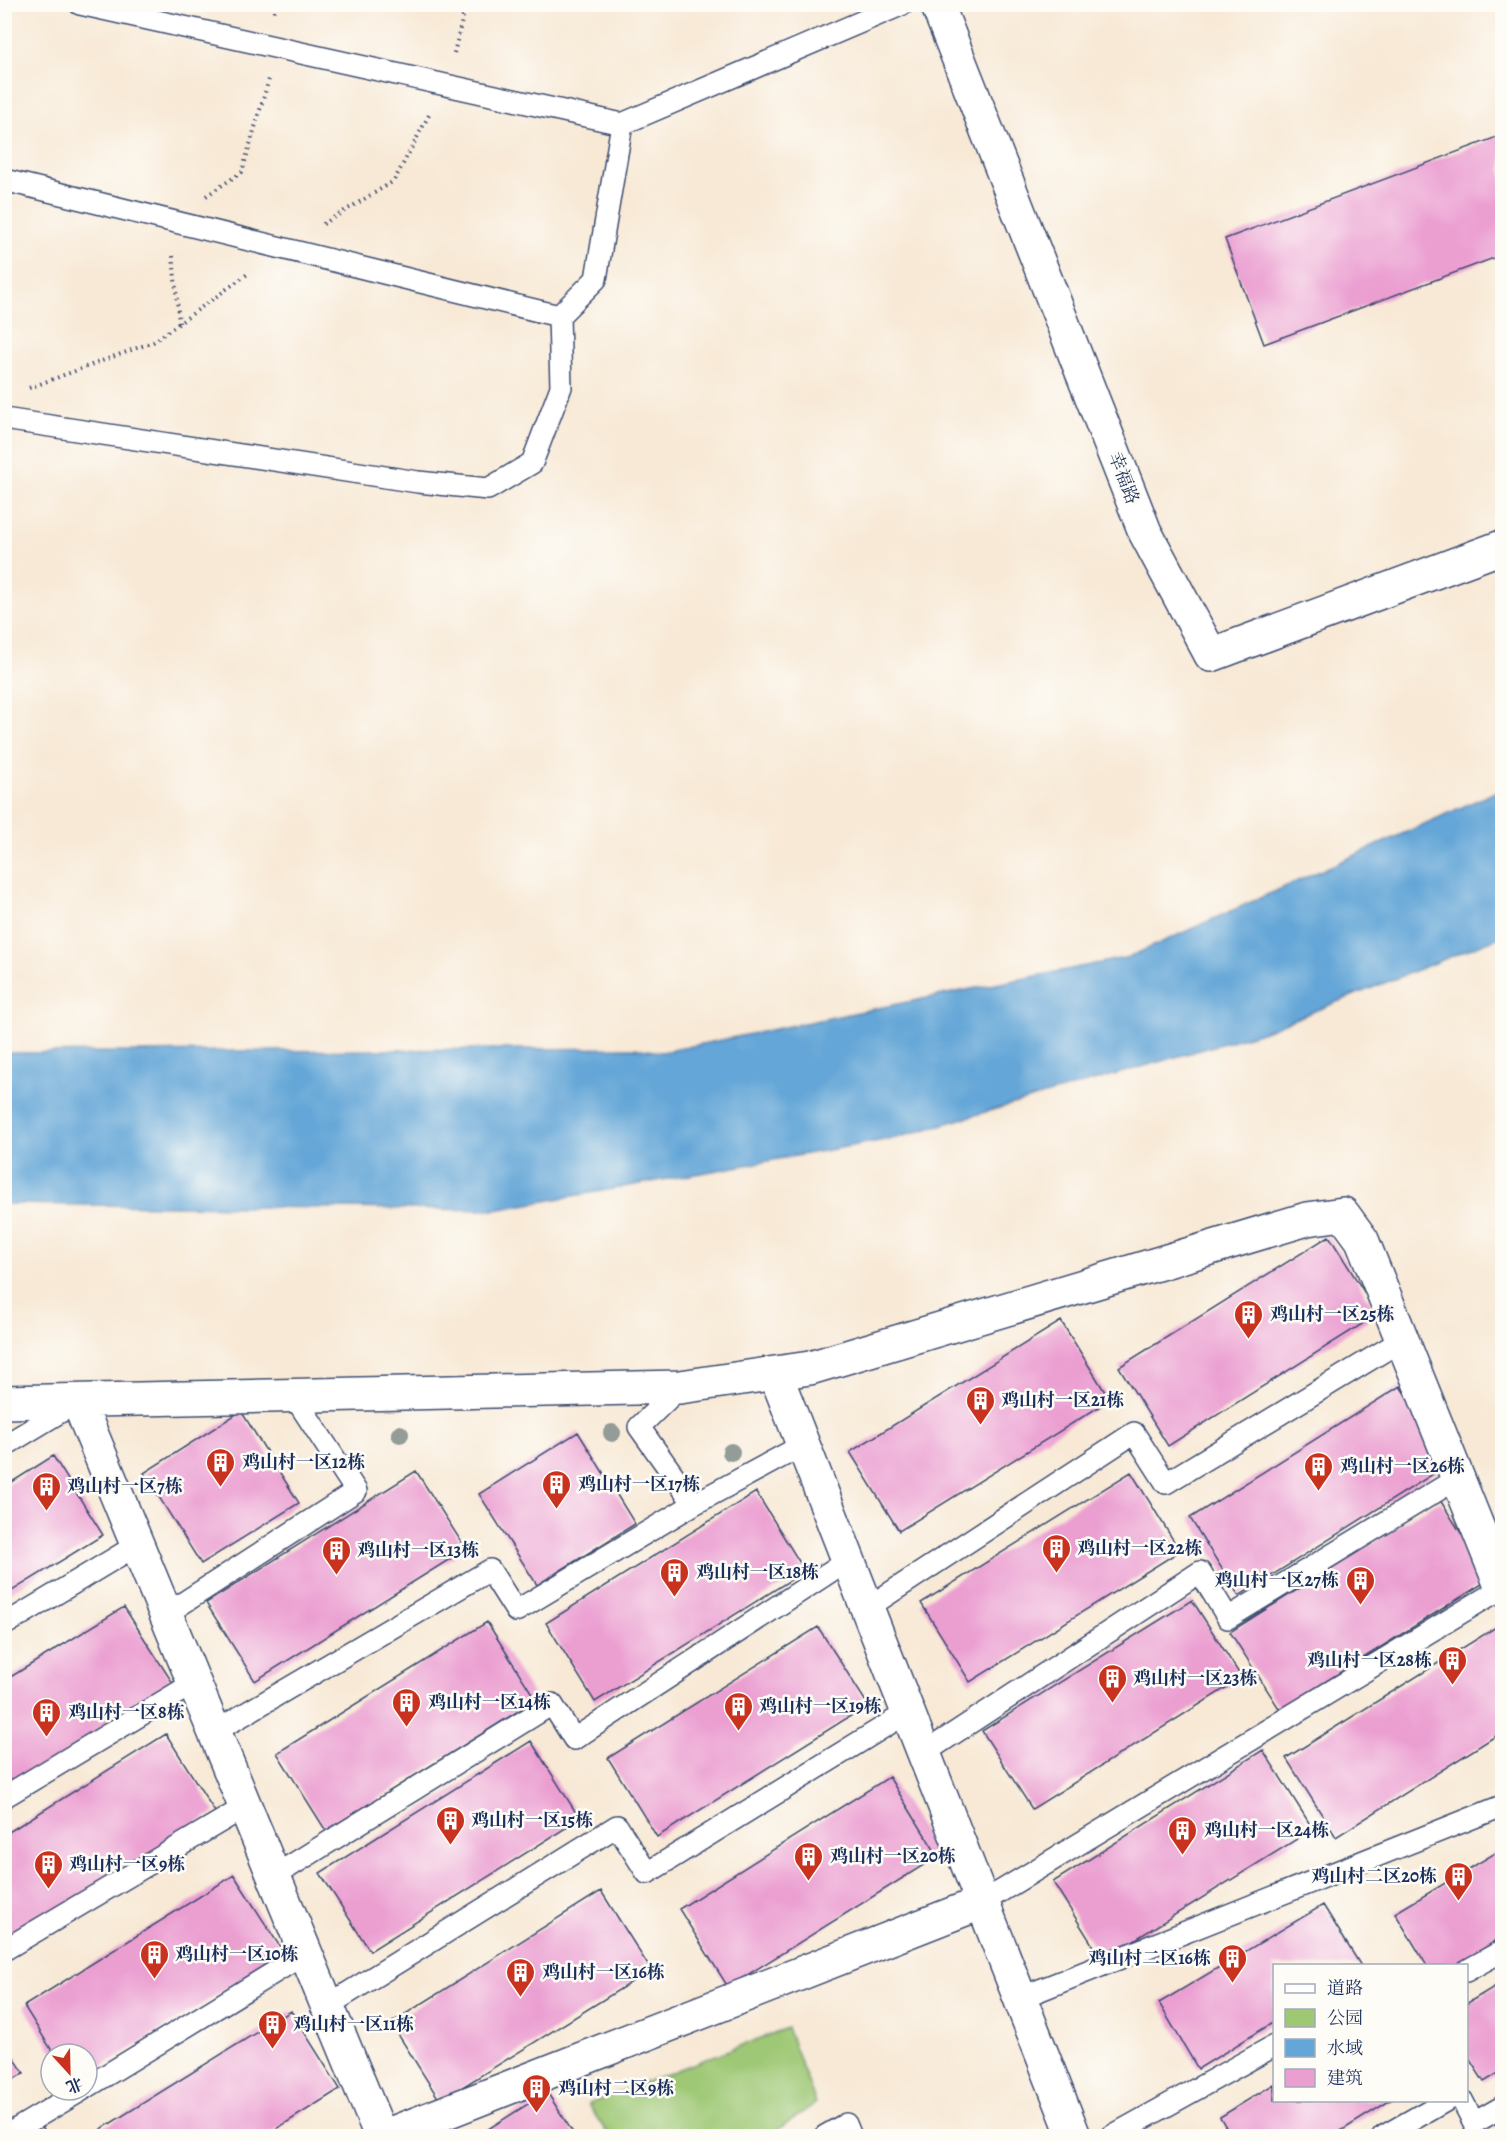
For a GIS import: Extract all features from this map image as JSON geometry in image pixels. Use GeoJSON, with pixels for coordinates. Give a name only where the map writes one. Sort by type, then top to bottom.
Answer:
{"type":"FeatureCollection","features":[{"type":"Feature","properties":{"kind":"street","name":"幸福路"},"geometry":{"type":"LineString","coordinates":[[938,4],[1145,532],[1211,655],[1503,546]]}},
{"type":"Feature","properties":{"kind":"street"},"geometry":{"type":"LineString","coordinates":[[4,1402],[680,1387],[810,1368],[1307,1219],[1343,1214],[1362,1240],[1503,1588]]}},
{"type":"Feature","properties":{"kind":"street"},"geometry":{"type":"LineString","coordinates":[[775,1373],[1074,2136]]}},
{"type":"Feature","properties":{"kind":"street"},"geometry":{"type":"LineString","coordinates":[[78,1401],[327,2006],[383,2136],[982,1902]]}},
{"type":"Feature","properties":{"kind":"lane"},"geometry":{"type":"LineString","coordinates":[[80,4],[622,123],[903,4]]}},
{"type":"Feature","properties":{"kind":"lane"},"geometry":{"type":"LineString","coordinates":[[4,419],[418,482],[488,489],[532,463],[561,387],[559,316],[596,279],[622,123]]}},
{"type":"Feature","properties":{"kind":"lane"},"geometry":{"type":"LineString","coordinates":[[4,180],[559,316]]}},
{"type":"Feature","properties":{"kind":"lane"},"geometry":{"type":"LineString","coordinates":[[867,1608],[1134,1433],[1166,1483],[1402,1340]]}},
{"type":"Feature","properties":{"kind":"lane"},"geometry":{"type":"LineString","coordinates":[[680,1387],[639,1427],[694,1504]]}},
{"type":"Feature","properties":{"kind":"lane"},"geometry":{"type":"LineString","coordinates":[[166,1614],[356,1491],[294,1396]]}},
{"type":"Feature","properties":{"kind":"lane"},"geometry":{"type":"LineString","coordinates":[[4,1446],[78,1401]]}},
{"type":"Feature","properties":{"kind":"lane"},"geometry":{"type":"LineString","coordinates":[[214,1732],[490,1570],[516,1611],[694,1504],[803,1445]]}},
{"type":"Feature","properties":{"kind":"lane"},"geometry":{"type":"LineString","coordinates":[[924,1754],[1200,1572],[1228,1618],[1458,1478]]}},
{"type":"Feature","properties":{"kind":"lane"},"geometry":{"type":"LineString","coordinates":[[4,1625],[138,1545]]}},
{"type":"Feature","properties":{"kind":"lane"},"geometry":{"type":"LineString","coordinates":[[274,1876],[552,1704],[574,1739],[848,1560]]}},
{"type":"Feature","properties":{"kind":"lane"},"geometry":{"type":"LineString","coordinates":[[982,1902],[1503,1588]]}},
{"type":"Feature","properties":{"kind":"lane"},"geometry":{"type":"LineString","coordinates":[[4,1797],[194,1683]]}},
{"type":"Feature","properties":{"kind":"lane"},"geometry":{"type":"LineString","coordinates":[[327,2006],[618,1826],[647,1874],[908,1712]]}},
{"type":"Feature","properties":{"kind":"lane"},"geometry":{"type":"LineString","coordinates":[[1020,1998],[1503,1806]]}},
{"type":"Feature","properties":{"kind":"lane"},"geometry":{"type":"LineString","coordinates":[[4,1950],[245,1807]]}},
{"type":"Feature","properties":{"kind":"lane"},"geometry":{"type":"LineString","coordinates":[[1468,1970],[1503,1951]]}},
{"type":"Feature","properties":{"kind":"lane"},"geometry":{"type":"LineString","coordinates":[[99,2080],[306,1953]]}},
{"type":"Feature","properties":{"kind":"lane"},"geometry":{"type":"LineString","coordinates":[[1112,2136],[1273,2047]]}},
{"type":"Feature","properties":{"kind":"lane"},"geometry":{"type":"LineString","coordinates":[[5,2136],[62,2102]]}},
{"type":"Feature","properties":{"kind":"lane"},"geometry":{"type":"LineString","coordinates":[[1384,2136],[1444,2102]]}},
{"type":"Feature","properties":{"kind":"lane"},"geometry":{"type":"LineString","coordinates":[[1463,2102],[1474,2123],[1503,2107]]}},
{"type":"Feature","properties":{"kind":"lane"},"geometry":{"type":"LineString","coordinates":[[825,2136],[846,2124],[851,2136]]}},
{"type":"Feature","properties":{"kind":"path"},"geometry":{"type":"LineString","coordinates":[[179,324],[170,220],[242,172],[267,89],[276,47],[274,4]]}},
{"type":"Feature","properties":{"kind":"green space"},"geometry":{"type":"Polygon","coordinates":[[[787,2028],[816,2103],[768,2136],[609,2136],[588,2104],[787,2028]]]}},
{"type":"Feature","properties":{"kind":"water"},"geometry":{"type":"Polygon","coordinates":[[[1502,789],[1502,936],[1262,1032],[896,1138],[495,1210],[5,1204],[5,1053],[634,1048],[662,1052],[1129,957],[1502,789]]]}},
{"type":"Feature","properties":{"kind":"building"},"geometry":{"type":"Polygon","coordinates":[[[1502,135],[1502,255],[1264,344],[1225,239],[1502,135]]]}},
{"type":"Feature","properties":{"kind":"building","name":"鸡山村一区25栋"},"geometry":{"type":"Polygon","coordinates":[[[1329,1236],[1378,1314],[1168,1446],[1119,1367],[1329,1236]]]}},
{"type":"Feature","properties":{"kind":"building","name":"鸡山村一区21栋"},"geometry":{"type":"Polygon","coordinates":[[[1061,1321],[1110,1400],[899,1531],[850,1452],[1061,1321]]]}},
{"type":"Feature","properties":{"kind":"building","name":"鸡山村一区26栋"},"geometry":{"type":"Polygon","coordinates":[[[1400,1386],[1449,1464],[1239,1596],[1190,1518],[1400,1386]]]}},
{"type":"Feature","properties":{"kind":"building","name":"鸡山村一区12栋"},"geometry":{"type":"Polygon","coordinates":[[[241,1411],[299,1503],[201,1564],[144,1473],[241,1411]]]}},
{"type":"Feature","properties":{"kind":"building","name":"鸡山村一区17栋"},"geometry":{"type":"Polygon","coordinates":[[[578,1432],[635,1524],[537,1585],[479,1494],[578,1432]]]}},
{"type":"Feature","properties":{"kind":"building","name":"鸡山村一区7栋"},"geometry":{"type":"Polygon","coordinates":[[[53,1456],[103,1535],[4,1596],[4,1487],[53,1456]]]}},
{"type":"Feature","properties":{"kind":"building","name":"鸡山村一区13栋"},"geometry":{"type":"Polygon","coordinates":[[[416,1471],[466,1549],[255,1681],[206,1603],[416,1471]]]}},
{"type":"Feature","properties":{"kind":"building","name":"鸡山村一区22栋"},"geometry":{"type":"Polygon","coordinates":[[[1131,1472],[1180,1551],[970,1682],[921,1603],[1131,1472]]]}},
{"type":"Feature","properties":{"kind":"building","name":"鸡山村一区18栋"},"geometry":{"type":"Polygon","coordinates":[[[756,1492],[805,1571],[595,1702],[546,1623],[756,1492]]]}},
{"type":"Feature","properties":{"kind":"building","name":"鸡山村一区27栋"},"geometry":{"type":"Polygon","coordinates":[[[1440,1500],[1490,1579],[1280,1710],[1230,1632],[1440,1500]]]}},
{"type":"Feature","properties":{"kind":"building","name":"鸡山村一区23栋"},"geometry":{"type":"Polygon","coordinates":[[[1192,1600],[1242,1678],[1032,1809],[982,1731],[1192,1600]]]}},
{"type":"Feature","properties":{"kind":"building","name":"鸡山村一区8栋"},"geometry":{"type":"Polygon","coordinates":[[[124,1607],[174,1685],[4,1791],[4,1681],[124,1607]]]}},
{"type":"Feature","properties":{"kind":"building","name":"鸡山村一区14栋"},"geometry":{"type":"Polygon","coordinates":[[[487,1622],[536,1700],[326,1831],[277,1753],[487,1622]]]}},
{"type":"Feature","properties":{"kind":"building","name":"鸡山村一区19栋"},"geometry":{"type":"Polygon","coordinates":[[[818,1627],[868,1705],[657,1837],[608,1758],[818,1627]]]}},
{"type":"Feature","properties":{"kind":"building","name":"鸡山村一区28栋"},"geometry":{"type":"Polygon","coordinates":[[[1496,1627],[1502,1637],[1502,1732],[1336,1837],[1286,1758],[1496,1627]]]}},
{"type":"Feature","properties":{"kind":"building","name":"鸡山村一区9栋"},"geometry":{"type":"Polygon","coordinates":[[[166,1734],[215,1812],[4,1944],[4,1835],[166,1734]]]}},
{"type":"Feature","properties":{"kind":"building","name":"鸡山村一区15栋"},"geometry":{"type":"Polygon","coordinates":[[[531,1741],[580,1819],[370,1951],[320,1873],[531,1741]]]}},
{"type":"Feature","properties":{"kind":"building","name":"鸡山村一区24栋"},"geometry":{"type":"Polygon","coordinates":[[[1263,1750],[1313,1829],[1102,1960],[1053,1882],[1263,1750]]]}},
{"type":"Feature","properties":{"kind":"building","name":"鸡山村一区20栋"},"geometry":{"type":"Polygon","coordinates":[[[889,1777],[938,1856],[728,1987],[679,1909],[889,1777]]]}},
{"type":"Feature","properties":{"kind":"building","name":"鸡山村二区20栋"},"geometry":{"type":"Polygon","coordinates":[[[1502,1849],[1502,1937],[1459,1964],[1426,1964],[1395,1913],[1502,1849]]]}},
{"type":"Feature","properties":{"kind":"building","name":"鸡山村一区10栋"},"geometry":{"type":"Polygon","coordinates":[[[234,1875],[284,1953],[99,2069],[99,2042],[46,2042],[24,2006],[234,1875]]]}},
{"type":"Feature","properties":{"kind":"building","name":"鸡山村一区16栋"},"geometry":{"type":"Polygon","coordinates":[[[601,1891],[651,1970],[440,2101],[391,2023],[601,1891]]]}},
{"type":"Feature","properties":{"kind":"building","name":"鸡山村二区16栋"},"geometry":{"type":"Polygon","coordinates":[[[1323,1905],[1360,1964],[1273,1964],[1273,2023],[1198,2069],[1159,2003],[1323,1905]]]}},
{"type":"Feature","properties":{"kind":"building"},"geometry":{"type":"Polygon","coordinates":[[[1502,1982],[1502,2071],[1484,2082],[1468,2057],[1468,2003],[1502,1982]]]}},
{"type":"Feature","properties":{"kind":"building","name":"鸡山村一区11栋"},"geometry":{"type":"Polygon","coordinates":[[[291,2011],[340,2089],[265,2136],[90,2136],[291,2011]]]}},
{"type":"Feature","properties":{"kind":"building"},"geometry":{"type":"Polygon","coordinates":[[[4,2042],[24,2073],[4,2085],[4,2042]]]}},
{"type":"Feature","properties":{"kind":"building"},"geometry":{"type":"Polygon","coordinates":[[[1273,2085],[1273,2102],[1388,2102],[1333,2136],[1231,2136],[1220,2117],[1273,2085]]]}},
{"type":"Feature","properties":{"kind":"building","name":"鸡山村二区9栋"},"geometry":{"type":"Polygon","coordinates":[[[547,2092],[575,2136],[477,2136],[547,2092]]]}},
{"type":"Feature","properties":{"kind":"building"},"geometry":{"type":"Polygon","coordinates":[[[38,2120],[48,2136],[11,2136],[38,2120]]]}},
{"type":"Feature","properties":{"kind":"place","name":"鸡山村一区25栋"},"geometry":{"type":"Point","coordinates":[1249,1340]}},
{"type":"Feature","properties":{"kind":"place","name":"鸡山村一区21栋"},"geometry":{"type":"Point","coordinates":[980,1426]}},
{"type":"Feature","properties":{"kind":"place","name":"鸡山村一区12栋"},"geometry":{"type":"Point","coordinates":[221,1488]}},
{"type":"Feature","properties":{"kind":"place","name":"鸡山村一区26栋"},"geometry":{"type":"Point","coordinates":[1319,1492]}},
{"type":"Feature","properties":{"kind":"place","name":"鸡山村一区17栋"},"geometry":{"type":"Point","coordinates":[557,1510]}},
{"type":"Feature","properties":{"kind":"place","name":"鸡山村一区7栋"},"geometry":{"type":"Point","coordinates":[46,1512]}},
{"type":"Feature","properties":{"kind":"place","name":"鸡山村一区22栋"},"geometry":{"type":"Point","coordinates":[1056,1574]}},
{"type":"Feature","properties":{"kind":"place","name":"鸡山村一区13栋"},"geometry":{"type":"Point","coordinates":[336,1576]}},
{"type":"Feature","properties":{"kind":"place","name":"鸡山村一区18栋"},"geometry":{"type":"Point","coordinates":[675,1598]}},
{"type":"Feature","properties":{"kind":"place","name":"鸡山村一区27栋"},"geometry":{"type":"Point","coordinates":[1360,1606]}},
{"type":"Feature","properties":{"kind":"place","name":"鸡山村一区28栋"},"geometry":{"type":"Point","coordinates":[1453,1686]}},
{"type":"Feature","properties":{"kind":"place","name":"鸡山村一区23栋"},"geometry":{"type":"Point","coordinates":[1112,1704]}},
{"type":"Feature","properties":{"kind":"place","name":"鸡山村一区14栋"},"geometry":{"type":"Point","coordinates":[407,1728]}},
{"type":"Feature","properties":{"kind":"place","name":"鸡山村一区19栋"},"geometry":{"type":"Point","coordinates":[738,1732]}},
{"type":"Feature","properties":{"kind":"place","name":"鸡山村一区8栋"},"geometry":{"type":"Point","coordinates":[47,1738]}},
{"type":"Feature","properties":{"kind":"place","name":"鸡山村一区15栋"},"geometry":{"type":"Point","coordinates":[450,1846]}},
{"type":"Feature","properties":{"kind":"place","name":"鸡山村一区24栋"},"geometry":{"type":"Point","coordinates":[1183,1856]}},
{"type":"Feature","properties":{"kind":"place","name":"鸡山村一区20栋"},"geometry":{"type":"Point","coordinates":[809,1882]}},
{"type":"Feature","properties":{"kind":"place","name":"鸡山村一区9栋"},"geometry":{"type":"Point","coordinates":[48,1890]}},
{"type":"Feature","properties":{"kind":"place","name":"鸡山村二区20栋"},"geometry":{"type":"Point","coordinates":[1458,1902]}},
{"type":"Feature","properties":{"kind":"place","name":"鸡山村一区10栋"},"geometry":{"type":"Point","coordinates":[154,1980]}},
{"type":"Feature","properties":{"kind":"place","name":"鸡山村二区16栋"},"geometry":{"type":"Point","coordinates":[1232,1984]}},
{"type":"Feature","properties":{"kind":"place","name":"鸡山村一区16栋"},"geometry":{"type":"Point","coordinates":[521,1998]}},
{"type":"Feature","properties":{"kind":"place","name":"鸡山村一区11栋"},"geometry":{"type":"Point","coordinates":[272,2050]}},
{"type":"Feature","properties":{"kind":"place","name":"鸡山村二区9栋"},"geometry":{"type":"Point","coordinates":[537,2114]}}]}
